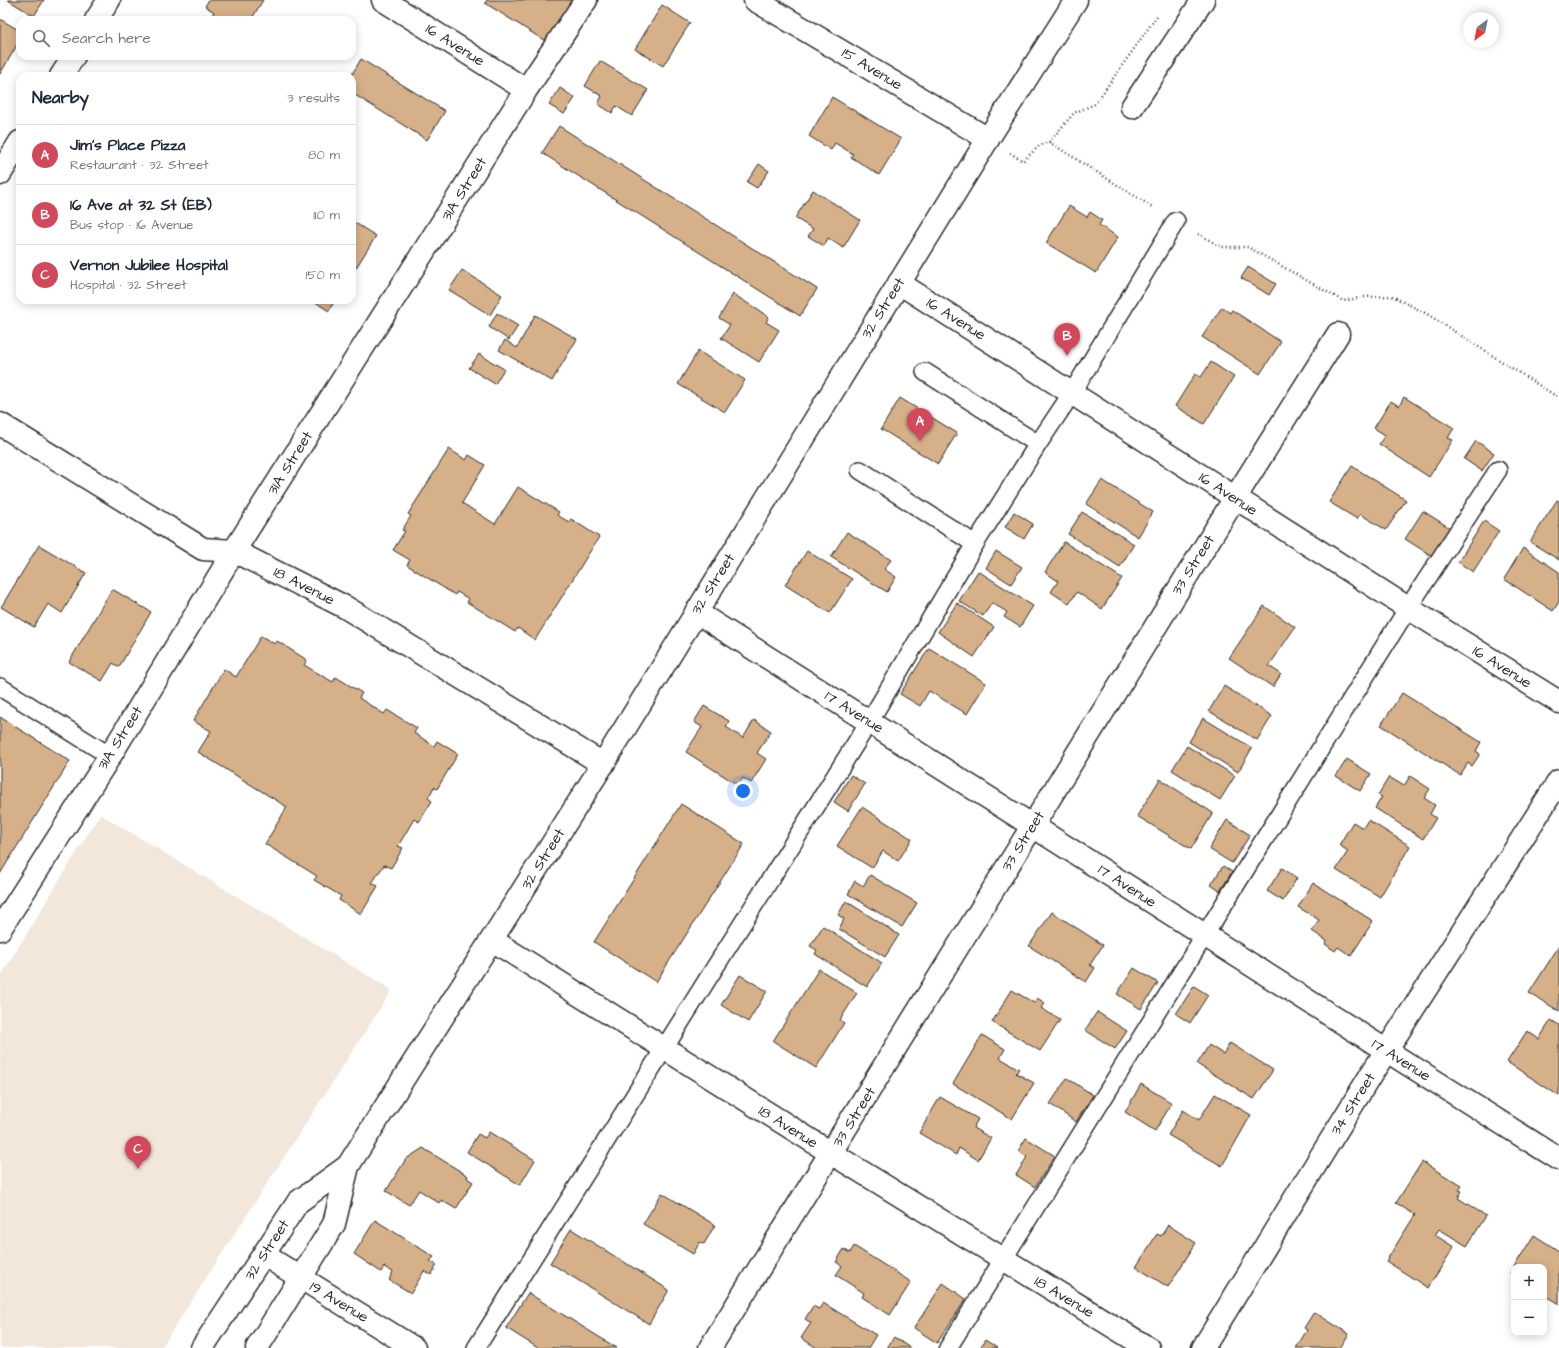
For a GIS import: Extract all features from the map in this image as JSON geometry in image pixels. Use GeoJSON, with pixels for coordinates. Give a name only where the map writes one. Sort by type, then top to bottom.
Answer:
{"type":"FeatureCollection","features":[{"type":"Feature","properties":{"kind":"main road"},"geometry":{"type":"LineString","coordinates":[[99,16],[109,0]]}},
{"type":"Feature","properties":{"kind":"main road","name":"16 Avenue"},"geometry":{"type":"LineString","coordinates":[[383,0],[526,90]]}},
{"type":"Feature","properties":{"kind":"main road","name":"31A Street"},"geometry":{"type":"LineString","coordinates":[[0,929],[110,756],[234,551],[526,90],[586,0]]}},
{"type":"Feature","properties":{"kind":"main road","name":"15 Avenue"},"geometry":{"type":"LineString","coordinates":[[755,0],[988,139]]}},
{"type":"Feature","properties":{"kind":"main road","name":"32 Street"},"geometry":{"type":"LineString","coordinates":[[257,1348],[334,1224],[348,1166],[603,764],[988,139],[1076,0]]}},
{"type":"Feature","properties":{"kind":"main road"},"geometry":{"type":"LineString","coordinates":[[1132,107],[1202,0]]}},
{"type":"Feature","properties":{"kind":"main road"},"geometry":{"type":"LineString","coordinates":[[64,72],[71,60]]}},
{"type":"Feature","properties":{"kind":"main road"},"geometry":{"type":"LineString","coordinates":[[0,174],[16,148]]}},
{"type":"Feature","properties":{"kind":"main road","name":"16 Avenue"},"geometry":{"type":"LineString","coordinates":[[899,283],[1234,498],[1559,702]]}},
{"type":"Feature","properties":{"kind":"main road","name":"33 Street"},"geometry":{"type":"LineString","coordinates":[[710,1348],[1234,498],[1338,334]]}},
{"type":"Feature","properties":{"kind":"main road","name":"18 Avenue"},"geometry":{"type":"LineString","coordinates":[[0,424],[202,549],[234,551],[345,607],[603,764]]}},
{"type":"Feature","properties":{"kind":"main road","name":"17 Avenue"},"geometry":{"type":"LineString","coordinates":[[696,612],[867,725],[1033,826],[1559,1159]]}},
{"type":"Feature","properties":{"kind":"main road","name":"34 Street"},"geometry":{"type":"LineString","coordinates":[[1203,1348],[1387,1051],[1559,781]]}},
{"type":"Feature","properties":{"kind":"main road","name":"18 Avenue"},"geometry":{"type":"LineString","coordinates":[[492,940],[831,1153],[1148,1348]]}},
{"type":"Feature","properties":{"kind":"main road","name":"32 Street"},"geometry":{"type":"LineString","coordinates":[[202,1348],[298,1202],[348,1166]]}},
{"type":"Feature","properties":{"kind":"main road","name":"19 Avenue"},"geometry":{"type":"LineString","coordinates":[[264,1255],[300,1279],[414,1348]]}},
{"type":"Feature","properties":{"kind":"lane"},"geometry":{"type":"LineString","coordinates":[[476,1348],[848,756],[975,544],[1072,393],[1176,221]]}},
{"type":"Feature","properties":{"kind":"lane"},"geometry":{"type":"LineString","coordinates":[[925,372],[1038,444]]}},
{"type":"Feature","properties":{"kind":"lane"},"geometry":{"type":"LineString","coordinates":[[860,470],[975,544]]}},
{"type":"Feature","properties":{"kind":"lane"},"geometry":{"type":"LineString","coordinates":[[948,1348],[1408,608],[1498,470]]}},
{"type":"Feature","properties":{"kind":"lane"},"geometry":{"type":"LineString","coordinates":[[0,687],[110,756]]}},
{"type":"Feature","properties":{"kind":"path"},"geometry":{"type":"LineString","coordinates":[[988,139],[1023,162],[1040,145],[1049,142],[1074,113],[1095,104],[1159,13]]}},
{"type":"Feature","properties":{"kind":"path"},"geometry":{"type":"LineString","coordinates":[[1049,142],[1176,221],[1222,247],[1248,247],[1344,301],[1364,297],[1392,296],[1427,314],[1559,398]]}},
{"type":"Feature","properties":{"kind":"shaded area"},"geometry":{"type":"Polygon","coordinates":[[[100,814],[392,990],[161,1348],[0,1348],[0,977],[100,814]]]}},
{"type":"Feature","properties":{"kind":"building"},"geometry":{"type":"Polygon","coordinates":[[[8,0],[44,0],[34,16],[8,0]]]}},
{"type":"Feature","properties":{"kind":"building"},"geometry":{"type":"Polygon","coordinates":[[[209,0],[263,0],[253,16],[212,16],[214,12],[205,6],[209,0]]]}},
{"type":"Feature","properties":{"kind":"building"},"geometry":{"type":"Polygon","coordinates":[[[487,0],[583,0],[553,46],[485,3],[487,0]]]}},
{"type":"Feature","properties":{"kind":"building"},"geometry":{"type":"Polygon","coordinates":[[[662,5],[690,23],[663,66],[635,49],[662,5]]]}},
{"type":"Feature","properties":{"kind":"building"},"geometry":{"type":"Polygon","coordinates":[[[0,19],[16,29],[16,47],[0,74],[0,19]]]}},
{"type":"Feature","properties":{"kind":"building"},"geometry":{"type":"Polygon","coordinates":[[[361,59],[445,111],[427,140],[356,96],[356,72],[353,72],[361,59]]]}},
{"type":"Feature","properties":{"kind":"building"},"geometry":{"type":"Polygon","coordinates":[[[600,61],[648,90],[632,116],[616,106],[612,113],[598,104],[602,96],[585,86],[600,61]]]}},
{"type":"Feature","properties":{"kind":"building"},"geometry":{"type":"Polygon","coordinates":[[[560,88],[575,98],[564,114],[549,105],[560,88]]]}},
{"type":"Feature","properties":{"kind":"building"},"geometry":{"type":"Polygon","coordinates":[[[832,97],[901,139],[879,175],[851,157],[853,154],[835,143],[831,150],[809,136],[832,97]]]}},
{"type":"Feature","properties":{"kind":"building"},"geometry":{"type":"Polygon","coordinates":[[[559,126],[817,289],[800,316],[542,153],[559,126]]]}},
{"type":"Feature","properties":{"kind":"building"},"geometry":{"type":"Polygon","coordinates":[[[759,164],[769,171],[757,188],[747,182],[759,164]]]}},
{"type":"Feature","properties":{"kind":"building"},"geometry":{"type":"Polygon","coordinates":[[[813,190],[860,220],[843,248],[828,238],[824,246],[808,236],[813,229],[795,218],[813,190]]]}},
{"type":"Feature","properties":{"kind":"building"},"geometry":{"type":"Polygon","coordinates":[[[1069,206],[1087,217],[1090,212],[1102,220],[1099,225],[1118,237],[1096,273],[1046,243],[1069,206]]]}},
{"type":"Feature","properties":{"kind":"building"},"geometry":{"type":"Polygon","coordinates":[[[356,224],[376,236],[356,268],[356,224]]]}},
{"type":"Feature","properties":{"kind":"building"},"geometry":{"type":"Polygon","coordinates":[[[1248,267],[1276,284],[1269,295],[1241,278],[1248,267]]]}},
{"type":"Feature","properties":{"kind":"building"},"geometry":{"type":"Polygon","coordinates":[[[462,270],[502,295],[490,315],[449,290],[462,270]]]}},
{"type":"Feature","properties":{"kind":"building"},"geometry":{"type":"Polygon","coordinates":[[[733,294],[769,317],[766,322],[779,330],[759,362],[721,338],[730,325],[719,318],[733,294]]]}},
{"type":"Feature","properties":{"kind":"building"},"geometry":{"type":"Polygon","coordinates":[[[318,304],[333,304],[329,311],[318,304]]]}},
{"type":"Feature","properties":{"kind":"building"},"geometry":{"type":"Polygon","coordinates":[[[1222,307],[1230,313],[1232,310],[1281,342],[1260,374],[1202,337],[1222,307]]]}},
{"type":"Feature","properties":{"kind":"building"},"geometry":{"type":"Polygon","coordinates":[[[497,313],[518,326],[509,340],[489,327],[497,313]]]}},
{"type":"Feature","properties":{"kind":"building"},"geometry":{"type":"Polygon","coordinates":[[[535,315],[577,339],[552,381],[499,350],[505,340],[517,348],[535,315]]]}},
{"type":"Feature","properties":{"kind":"building"},"geometry":{"type":"Polygon","coordinates":[[[698,351],[745,380],[725,412],[678,384],[698,351]]]}},
{"type":"Feature","properties":{"kind":"building"},"geometry":{"type":"Polygon","coordinates":[[[479,354],[504,369],[495,384],[469,368],[479,354]]]}},
{"type":"Feature","properties":{"kind":"building"},"geometry":{"type":"Polygon","coordinates":[[[1211,362],[1234,377],[1204,424],[1175,406],[1195,374],[1201,377],[1211,362]]]}},
{"type":"Feature","properties":{"kind":"building"},"geometry":{"type":"Polygon","coordinates":[[[1404,397],[1454,428],[1448,438],[1453,440],[1429,477],[1379,444],[1385,435],[1374,428],[1391,401],[1399,406],[1404,397]]]}},
{"type":"Feature","properties":{"kind":"building"},"geometry":{"type":"Polygon","coordinates":[[[900,398],[957,433],[938,464],[881,429],[900,398]]]}},
{"type":"Feature","properties":{"kind":"building"},"geometry":{"type":"Polygon","coordinates":[[[1476,441],[1494,453],[1482,471],[1464,459],[1476,441]]]}},
{"type":"Feature","properties":{"kind":"building"},"geometry":{"type":"Polygon","coordinates":[[[449,449],[466,460],[469,455],[485,465],[462,503],[495,524],[518,487],[559,512],[557,515],[569,522],[571,519],[599,537],[535,640],[518,628],[515,632],[467,602],[469,599],[457,592],[455,595],[407,565],[410,560],[393,550],[405,531],[402,530],[411,516],[408,514],[449,449]]]}},
{"type":"Feature","properties":{"kind":"building"},"geometry":{"type":"Polygon","coordinates":[[[1352,466],[1406,500],[1386,530],[1360,514],[1357,519],[1329,502],[1352,466]]]}},
{"type":"Feature","properties":{"kind":"building"},"geometry":{"type":"Polygon","coordinates":[[[1102,480],[1153,512],[1138,537],[1086,504],[1102,480]]]}},
{"type":"Feature","properties":{"kind":"building"},"geometry":{"type":"Polygon","coordinates":[[[1557,500],[1559,501],[1559,560],[1530,542],[1557,500]]]}},
{"type":"Feature","properties":{"kind":"building"},"geometry":{"type":"Polygon","coordinates":[[[1423,511],[1450,528],[1432,556],[1405,539],[1423,511]]]}},
{"type":"Feature","properties":{"kind":"building"},"geometry":{"type":"Polygon","coordinates":[[[1014,512],[1033,524],[1024,539],[1005,527],[1014,512]]]}},
{"type":"Feature","properties":{"kind":"building"},"geometry":{"type":"Polygon","coordinates":[[[1082,512],[1134,544],[1120,567],[1068,534],[1082,512]]]}},
{"type":"Feature","properties":{"kind":"building"},"geometry":{"type":"Polygon","coordinates":[[[1484,521],[1499,531],[1473,572],[1458,562],[1484,521]]]}},
{"type":"Feature","properties":{"kind":"building"},"geometry":{"type":"Polygon","coordinates":[[[847,532],[891,560],[884,569],[896,577],[887,592],[831,557],[847,532]]]}},
{"type":"Feature","properties":{"kind":"building"},"geometry":{"type":"Polygon","coordinates":[[[1064,542],[1122,578],[1102,609],[1077,592],[1069,604],[1051,592],[1058,581],[1045,572],[1064,542]]]}},
{"type":"Feature","properties":{"kind":"building"},"geometry":{"type":"Polygon","coordinates":[[[39,545],[86,573],[62,613],[48,604],[34,627],[1,607],[39,545]]]}},
{"type":"Feature","properties":{"kind":"building"},"geometry":{"type":"Polygon","coordinates":[[[1523,548],[1559,572],[1559,602],[1553,611],[1504,579],[1523,548]]]}},
{"type":"Feature","properties":{"kind":"building"},"geometry":{"type":"Polygon","coordinates":[[[807,551],[852,579],[830,613],[785,585],[807,551]]]}},
{"type":"Feature","properties":{"kind":"building"},"geometry":{"type":"Polygon","coordinates":[[[996,551],[1022,567],[1011,584],[986,568],[996,551]]]}},
{"type":"Feature","properties":{"kind":"building"},"geometry":{"type":"Polygon","coordinates":[[[978,571],[1033,606],[1020,627],[1004,617],[1007,612],[992,603],[983,616],[959,601],[978,571]]]}},
{"type":"Feature","properties":{"kind":"building"},"geometry":{"type":"Polygon","coordinates":[[[112,589],[151,612],[119,667],[113,663],[102,681],[69,662],[112,589]]]}},
{"type":"Feature","properties":{"kind":"building"},"geometry":{"type":"Polygon","coordinates":[[[957,603],[994,627],[974,657],[938,632],[957,603]]]}},
{"type":"Feature","properties":{"kind":"building"},"geometry":{"type":"Polygon","coordinates":[[[1264,606],[1295,627],[1269,666],[1281,674],[1273,687],[1229,658],[1264,606]]]}},
{"type":"Feature","properties":{"kind":"building"},"geometry":{"type":"Polygon","coordinates":[[[261,636],[275,644],[277,641],[307,660],[304,665],[333,682],[336,677],[362,693],[359,698],[384,714],[387,710],[417,728],[414,733],[434,746],[437,741],[458,754],[437,789],[434,787],[428,798],[432,801],[419,822],[414,819],[398,846],[403,848],[391,868],[384,865],[372,883],[378,886],[361,914],[339,900],[341,896],[314,880],[317,876],[265,844],[287,807],[198,752],[211,731],[193,721],[224,669],[236,677],[261,636]]]}},
{"type":"Feature","properties":{"kind":"building"},"geometry":{"type":"Polygon","coordinates":[[[929,648],[986,683],[967,714],[929,691],[920,706],[900,694],[929,648]]]}},
{"type":"Feature","properties":{"kind":"building"},"geometry":{"type":"Polygon","coordinates":[[[1224,686],[1272,716],[1257,740],[1209,711],[1224,686]]]}},
{"type":"Feature","properties":{"kind":"building"},"geometry":{"type":"Polygon","coordinates":[[[1402,693],[1481,742],[1476,751],[1480,754],[1472,766],[1468,763],[1460,775],[1381,725],[1402,693]]]}},
{"type":"Feature","properties":{"kind":"building"},"geometry":{"type":"Polygon","coordinates":[[[704,706],[729,721],[726,727],[743,738],[754,720],[771,731],[757,753],[766,759],[751,783],[743,778],[738,785],[686,752],[702,727],[694,722],[704,706]]]}},
{"type":"Feature","properties":{"kind":"building"},"geometry":{"type":"Polygon","coordinates":[[[0,717],[70,761],[0,874],[0,717]]]}},
{"type":"Feature","properties":{"kind":"building"},"geometry":{"type":"Polygon","coordinates":[[[1203,718],[1252,748],[1238,772],[1189,742],[1203,718]]]}},
{"type":"Feature","properties":{"kind":"building"},"geometry":{"type":"Polygon","coordinates":[[[1187,746],[1235,776],[1220,800],[1172,770],[1187,746]]]}},
{"type":"Feature","properties":{"kind":"building"},"geometry":{"type":"Polygon","coordinates":[[[1347,759],[1371,774],[1360,791],[1336,776],[1347,759]]]}},
{"type":"Feature","properties":{"kind":"building"},"geometry":{"type":"Polygon","coordinates":[[[851,775],[865,784],[848,811],[834,802],[851,775]]]}},
{"type":"Feature","properties":{"kind":"building"},"geometry":{"type":"Polygon","coordinates":[[[1410,776],[1430,789],[1424,798],[1435,805],[1430,814],[1436,818],[1423,839],[1375,808],[1382,797],[1378,795],[1389,777],[1404,786],[1410,776]]]}},
{"type":"Feature","properties":{"kind":"building"},"geometry":{"type":"Polygon","coordinates":[[[1160,779],[1213,813],[1191,849],[1137,816],[1160,779]]]}},
{"type":"Feature","properties":{"kind":"building"},"geometry":{"type":"Polygon","coordinates":[[[681,804],[744,844],[656,982],[594,942],[681,804]]]}},
{"type":"Feature","properties":{"kind":"building"},"geometry":{"type":"Polygon","coordinates":[[[862,807],[912,839],[898,861],[883,851],[872,868],[837,846],[862,807]]]}},
{"type":"Feature","properties":{"kind":"building"},"geometry":{"type":"Polygon","coordinates":[[[1227,820],[1250,835],[1232,863],[1209,849],[1227,820]]]}},
{"type":"Feature","properties":{"kind":"building"},"geometry":{"type":"Polygon","coordinates":[[[1368,820],[1410,846],[1380,897],[1336,870],[1348,851],[1339,845],[1353,822],[1363,828],[1368,820]]]}},
{"type":"Feature","properties":{"kind":"building"},"geometry":{"type":"Polygon","coordinates":[[[1223,866],[1232,872],[1220,891],[1211,885],[1223,866]]]}},
{"type":"Feature","properties":{"kind":"building"},"geometry":{"type":"Polygon","coordinates":[[[1282,868],[1297,878],[1283,901],[1267,891],[1282,868]]]}},
{"type":"Feature","properties":{"kind":"building"},"geometry":{"type":"Polygon","coordinates":[[[870,875],[917,903],[902,927],[848,894],[855,881],[863,886],[870,875]]]}},
{"type":"Feature","properties":{"kind":"building"},"geometry":{"type":"Polygon","coordinates":[[[1313,883],[1373,921],[1351,956],[1338,947],[1335,951],[1325,944],[1327,941],[1312,931],[1319,920],[1298,907],[1313,883]]]}},
{"type":"Feature","properties":{"kind":"building"},"geometry":{"type":"Polygon","coordinates":[[[846,901],[899,935],[885,957],[839,929],[844,919],[838,915],[846,901]]]}},
{"type":"Feature","properties":{"kind":"building"},"geometry":{"type":"Polygon","coordinates":[[[1052,912],[1103,945],[1090,965],[1095,968],[1086,982],[1029,946],[1052,912]]]}},
{"type":"Feature","properties":{"kind":"building"},"geometry":{"type":"Polygon","coordinates":[[[823,926],[882,963],[867,987],[815,954],[817,950],[810,946],[823,926]]]}},
{"type":"Feature","properties":{"kind":"building"},"geometry":{"type":"Polygon","coordinates":[[[1559,946],[1559,1011],[1529,993],[1559,946]]]}},
{"type":"Feature","properties":{"kind":"building"},"geometry":{"type":"Polygon","coordinates":[[[1134,968],[1158,983],[1141,1009],[1117,994],[1134,968]]]}},
{"type":"Feature","properties":{"kind":"building"},"geometry":{"type":"Polygon","coordinates":[[[819,969],[857,993],[840,1020],[844,1023],[816,1068],[773,1041],[819,969]]]}},
{"type":"Feature","properties":{"kind":"building"},"geometry":{"type":"Polygon","coordinates":[[[740,975],[767,991],[748,1022],[721,1005],[740,975]]]}},
{"type":"Feature","properties":{"kind":"building"},"geometry":{"type":"Polygon","coordinates":[[[1194,986],[1208,995],[1190,1023],[1176,1014],[1194,986]]]}},
{"type":"Feature","properties":{"kind":"building"},"geometry":{"type":"Polygon","coordinates":[[[1012,990],[1034,1003],[1037,998],[1045,1003],[1041,1008],[1060,1020],[1040,1051],[992,1022],[1012,990]]]}},
{"type":"Feature","properties":{"kind":"building"},"geometry":{"type":"Polygon","coordinates":[[[1097,1012],[1127,1031],[1115,1049],[1085,1030],[1097,1012]]]}},
{"type":"Feature","properties":{"kind":"building"},"geometry":{"type":"Polygon","coordinates":[[[1551,1020],[1559,1025],[1559,1096],[1507,1062],[1527,1031],[1539,1039],[1551,1020]]]}},
{"type":"Feature","properties":{"kind":"building"},"geometry":{"type":"Polygon","coordinates":[[[982,1035],[1005,1049],[1000,1058],[1019,1069],[1016,1073],[1034,1083],[1012,1119],[953,1084],[982,1035]]]}},
{"type":"Feature","properties":{"kind":"building"},"geometry":{"type":"Polygon","coordinates":[[[1230,1043],[1273,1070],[1254,1099],[1197,1064],[1209,1045],[1223,1054],[1230,1043]]]}},
{"type":"Feature","properties":{"kind":"building"},"geometry":{"type":"Polygon","coordinates":[[[1067,1078],[1093,1095],[1076,1122],[1050,1104],[1067,1078]]]}},
{"type":"Feature","properties":{"kind":"building"},"geometry":{"type":"Polygon","coordinates":[[[1141,1084],[1172,1103],[1155,1131],[1125,1112],[1141,1084]]]}},
{"type":"Feature","properties":{"kind":"building"},"geometry":{"type":"Polygon","coordinates":[[[1215,1094],[1251,1115],[1222,1166],[1168,1135],[1183,1110],[1199,1120],[1215,1094]]]}},
{"type":"Feature","properties":{"kind":"building"},"geometry":{"type":"Polygon","coordinates":[[[940,1097],[978,1119],[973,1128],[991,1138],[978,1160],[959,1148],[956,1155],[919,1133],[940,1097]]]}},
{"type":"Feature","properties":{"kind":"building"},"geometry":{"type":"Polygon","coordinates":[[[489,1132],[535,1160],[520,1185],[467,1152],[478,1134],[485,1138],[489,1132]]]}},
{"type":"Feature","properties":{"kind":"building"},"geometry":{"type":"Polygon","coordinates":[[[1026,1138],[1055,1156],[1035,1187],[1016,1175],[1027,1157],[1018,1151],[1026,1138]]]}},
{"type":"Feature","properties":{"kind":"building"},"geometry":{"type":"Polygon","coordinates":[[[423,1148],[468,1176],[467,1178],[473,1182],[456,1209],[441,1200],[439,1203],[419,1190],[409,1205],[386,1191],[406,1159],[423,1148]]]}},
{"type":"Feature","properties":{"kind":"building"},"geometry":{"type":"Polygon","coordinates":[[[1422,1162],[1462,1186],[1459,1190],[1462,1191],[1458,1198],[1486,1216],[1467,1246],[1439,1229],[1435,1235],[1454,1247],[1428,1288],[1386,1261],[1415,1215],[1396,1203],[1422,1162]]]}},
{"type":"Feature","properties":{"kind":"building"},"geometry":{"type":"Polygon","coordinates":[[[662,1193],[715,1225],[704,1244],[700,1242],[693,1254],[643,1224],[662,1193]]]}},
{"type":"Feature","properties":{"kind":"building"},"geometry":{"type":"Polygon","coordinates":[[[375,1220],[434,1257],[430,1261],[437,1265],[431,1275],[424,1271],[411,1293],[389,1280],[393,1272],[384,1267],[381,1272],[354,1254],[375,1220]]]}},
{"type":"Feature","properties":{"kind":"building"},"geometry":{"type":"Polygon","coordinates":[[[1168,1225],[1196,1243],[1168,1287],[1136,1267],[1157,1234],[1161,1236],[1168,1225]]]}},
{"type":"Feature","properties":{"kind":"building"},"geometry":{"type":"Polygon","coordinates":[[[571,1229],[669,1290],[649,1324],[550,1263],[571,1229]]]}},
{"type":"Feature","properties":{"kind":"building"},"geometry":{"type":"Polygon","coordinates":[[[1534,1235],[1559,1251],[1559,1304],[1547,1297],[1547,1264],[1516,1264],[1534,1235]]]}},
{"type":"Feature","properties":{"kind":"building"},"geometry":{"type":"Polygon","coordinates":[[[854,1246],[911,1282],[890,1315],[862,1297],[864,1293],[836,1275],[842,1266],[836,1262],[844,1249],[850,1253],[854,1246]]]}},
{"type":"Feature","properties":{"kind":"building"},"geometry":{"type":"Polygon","coordinates":[[[943,1283],[966,1299],[937,1343],[914,1328],[943,1283]]]}},
{"type":"Feature","properties":{"kind":"building"},"geometry":{"type":"Polygon","coordinates":[[[528,1293],[617,1348],[538,1348],[506,1328],[528,1293]]]}},
{"type":"Feature","properties":{"kind":"building"},"geometry":{"type":"Polygon","coordinates":[[[823,1303],[876,1335],[868,1348],[817,1348],[801,1338],[811,1323],[805,1319],[813,1306],[819,1309],[823,1303]]]}},
{"type":"Feature","properties":{"kind":"building"},"geometry":{"type":"Polygon","coordinates":[[[1314,1312],[1349,1334],[1340,1348],[1296,1348],[1307,1330],[1304,1328],[1314,1312]]]}},
{"type":"Feature","properties":{"kind":"building"},"geometry":{"type":"Polygon","coordinates":[[[894,1337],[910,1348],[887,1348],[894,1337]]]}},
{"type":"Feature","properties":{"kind":"building"},"geometry":{"type":"Polygon","coordinates":[[[985,1340],[998,1348],[980,1348],[985,1340]]]}},
{"type":"Feature","properties":{"kind":"place","name":"16 Ave at 32 St (EB)"},"geometry":{"type":"Point","coordinates":[1067,356]}},
{"type":"Feature","properties":{"kind":"place","name":"Jim's Place Pizza"},"geometry":{"type":"Point","coordinates":[920,441]}},
{"type":"Feature","properties":{"kind":"place","name":"Vernon Jubilee Hospital"},"geometry":{"type":"Point","coordinates":[138,1169]}}]}
